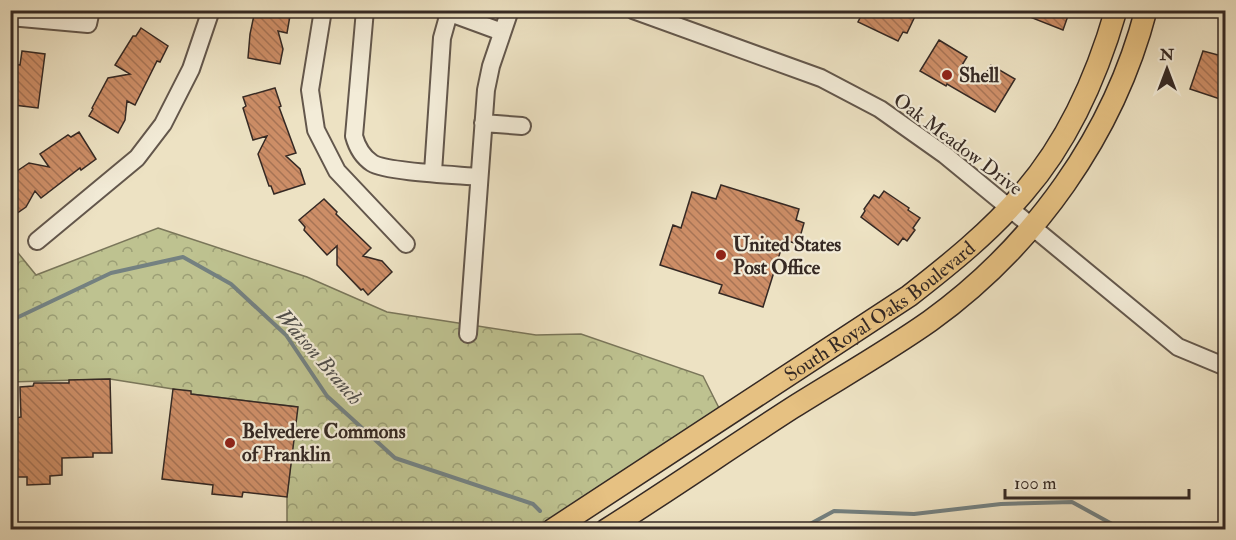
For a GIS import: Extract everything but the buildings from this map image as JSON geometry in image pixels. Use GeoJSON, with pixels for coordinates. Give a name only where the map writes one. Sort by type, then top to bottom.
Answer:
{"type":"FeatureCollection","features":[{"type":"Feature","properties":{"kind":"main road","name":"South Royal Oaks Boulevard"},"geometry":{"type":"LineString","coordinates":[[552,530],[909,296],[962,254],[1025,192],[1073,121],[1091,85],[1116,10]]}},
{"type":"Feature","properties":{"kind":"main road","name":"South Royal Oaks Boulevard"},"geometry":{"type":"LineString","coordinates":[[606,530],[930,320],[986,274],[1032,227],[1068,179],[1097,132],[1119,91],[1138,44],[1146,10]]}},
{"type":"Feature","properties":{"kind":"street"},"geometry":{"type":"LineString","coordinates":[[37,241],[137,158],[163,124],[191,69],[212,10]]}},
{"type":"Feature","properties":{"kind":"street"},"geometry":{"type":"LineString","coordinates":[[323,10],[310,90],[316,130],[337,171],[406,243]]}},
{"type":"Feature","properties":{"kind":"street"},"geometry":{"type":"LineString","coordinates":[[365,10],[354,136],[356,143],[374,164],[389,168],[479,177]]}},
{"type":"Feature","properties":{"kind":"street"},"geometry":{"type":"LineString","coordinates":[[468,334],[486,90],[510,10]]}},
{"type":"Feature","properties":{"kind":"street","name":"Oak Meadow Drive"},"geometry":{"type":"LineString","coordinates":[[633,10],[674,17],[821,78],[878,108],[945,155],[1178,347],[1226,367]]}},
{"type":"Feature","properties":{"kind":"street"},"geometry":{"type":"LineString","coordinates":[[433,172],[445,12],[502,32]]}},
{"type":"Feature","properties":{"kind":"street"},"geometry":{"type":"LineString","coordinates":[[10,17],[90,17]]}},
{"type":"Feature","properties":{"kind":"street"},"geometry":{"type":"LineString","coordinates":[[483,123],[522,126]]}},
{"type":"Feature","properties":{"kind":"green space"},"geometry":{"type":"Polygon","coordinates":[[[158,228],[307,277],[387,312],[536,335],[581,334],[703,376],[724,418],[552,529],[287,529],[287,497],[297,407],[191,394],[110,379],[11,382],[10,243],[36,275],[158,228]]]}},
{"type":"Feature","properties":{"kind":"waterway","name":"Watson Branch"},"geometry":{"type":"LineString","coordinates":[[10,321],[111,273],[183,257],[231,284],[286,335],[327,396],[395,458],[533,504],[540,511]]}},
{"type":"Feature","properties":{"kind":"waterway","name":"Watson Branch"},"geometry":{"type":"LineString","coordinates":[[799,530],[834,511],[914,514],[1001,504],[1072,502],[1123,530]]}},
{"type":"Feature","properties":{"kind":"place","name":"Shell"},"geometry":{"type":"Point","coordinates":[947,75]}},
{"type":"Feature","properties":{"kind":"place","name":"United States Post Office"},"geometry":{"type":"Point","coordinates":[721,255]}},
{"type":"Feature","properties":{"kind":"place","name":"Belvedere Commons of Franklin"},"geometry":{"type":"Point","coordinates":[230,443]}}]}
